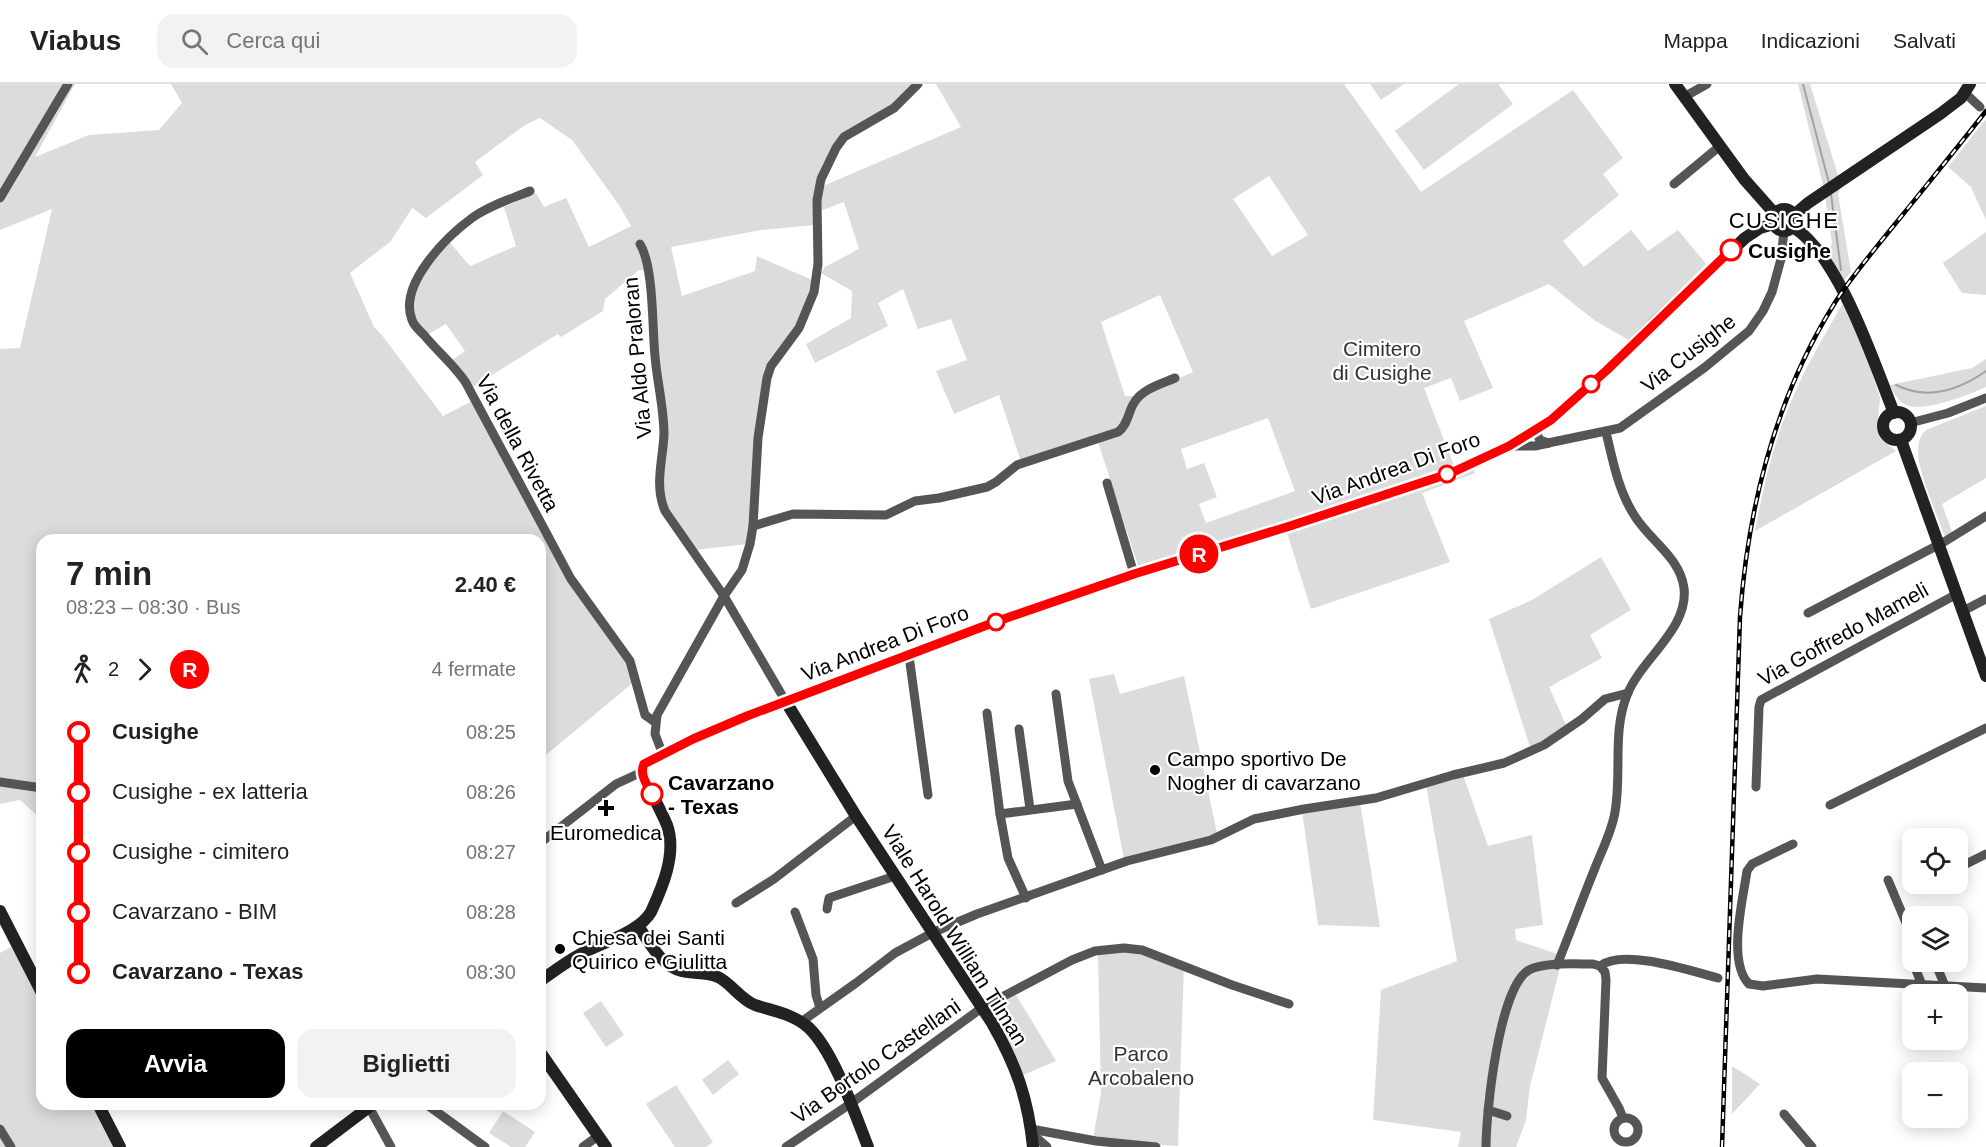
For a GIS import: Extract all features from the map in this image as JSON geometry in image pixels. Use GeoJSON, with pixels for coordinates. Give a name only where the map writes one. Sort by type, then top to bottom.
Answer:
{"type":"FeatureCollection","features":[{"type":"Feature","properties":{"kind":"street"},"geometry":{"type":"LineString","coordinates":[[0,198],[68,84]]}},
{"type":"Feature","properties":{"kind":"street"},"geometry":{"type":"LineString","coordinates":[[655,722],[724,596],[742,570],[750,544],[758,438],[766,378],[771,366],[805,318],[817,279],[817,200],[821,179],[844,137],[888,112],[918,84]]}},
{"type":"Feature","properties":{"kind":"street"},"geometry":{"type":"LineString","coordinates":[[1675,84],[1744,180],[1784,222],[1810,242],[1835,278],[1873,359],[1894,413],[1905,416],[1910,423],[1910,431],[1901,440]]}},
{"type":"Feature","properties":{"kind":"street"},"geometry":{"type":"LineString","coordinates":[[1684,97],[1707,84]]}},
{"type":"Feature","properties":{"kind":"street"},"geometry":{"type":"LineString","coordinates":[[1784,222],[1936,116],[1967,88],[1980,107]]}},
{"type":"Feature","properties":{"kind":"street"},"geometry":{"type":"LineString","coordinates":[[1674,184],[1720,146]]}},
{"type":"Feature","properties":{"kind":"street","name":"Via della Rivetta"},"geometry":{"type":"LineString","coordinates":[[530,191],[473,217],[447,240],[419,273],[412,294],[410,310],[413,322],[466,383],[571,579],[630,661],[645,715],[655,722],[655,734],[663,754]]}},
{"type":"Feature","properties":{"kind":"street","name":"Via Andrea Di Foro"},"geometry":{"type":"LineString","coordinates":[[642,771],[644,764],[736,720],[995,622],[1134,574],[1451,473],[1509,446],[1551,420],[1607,370],[1745,238],[1760,228],[1784,222]]}},
{"type":"Feature","properties":{"kind":"street","name":"Via Cusighe"},"geometry":{"type":"LineString","coordinates":[[1509,446],[1535,446],[1606,432],[1628,424],[1704,368],[1749,331],[1763,311],[1772,292],[1781,259],[1784,222]]}},
{"type":"Feature","properties":{"kind":"street","name":"Via Aldo Praloran"},"geometry":{"type":"LineString","coordinates":[[640,244],[648,260],[654,355],[663,421],[660,496],[665,511],[724,596]]}},
{"type":"Feature","properties":{"kind":"street"},"geometry":{"type":"LineString","coordinates":[[753,526],[760,526],[793,514],[880,516],[915,501],[987,487],[1020,464],[1118,432],[1125,426],[1133,404],[1139,396],[1175,378]]}},
{"type":"Feature","properties":{"kind":"street"},"geometry":{"type":"LineString","coordinates":[[1910,423],[1948,413],[1986,398]]}},
{"type":"Feature","properties":{"kind":"street","name":"Via Goffredo Mameli"},"geometry":{"type":"LineString","coordinates":[[1894,413],[1884,421],[1883,430],[1892,439],[1901,440],[1986,676]]}},
{"type":"Feature","properties":{"kind":"street"},"geometry":{"type":"LineString","coordinates":[[1535,431],[1543,442],[1551,442]]}},
{"type":"Feature","properties":{"kind":"street"},"geometry":{"type":"LineString","coordinates":[[1557,965],[1612,824],[1617,795],[1618,730],[1628,693],[1632,683],[1676,623],[1683,609],[1683,581],[1677,567],[1636,519],[1624,496],[1616,473],[1606,432]]}},
{"type":"Feature","properties":{"kind":"street"},"geometry":{"type":"LineString","coordinates":[[1107,483],[1134,574]]}},
{"type":"Feature","properties":{"kind":"street","name":"Via Goffredo Mameli"},"geometry":{"type":"LineString","coordinates":[[1808,612],[1939,544],[1986,516]]}},
{"type":"Feature","properties":{"kind":"street","name":"Via Goffredo Mameli"},"geometry":{"type":"LineString","coordinates":[[1756,788],[1758,707],[1761,700],[1957,594]]}},
{"type":"Feature","properties":{"kind":"street","name":"Via Andrea Di Foro"},"geometry":{"type":"LineString","coordinates":[[724,596],[786,702]]}},
{"type":"Feature","properties":{"kind":"street"},"geometry":{"type":"LineString","coordinates":[[1963,610],[1986,599]]}},
{"type":"Feature","properties":{"kind":"street"},"geometry":{"type":"LineString","coordinates":[[909,656],[928,795]]}},
{"type":"Feature","properties":{"kind":"street"},"geometry":{"type":"LineString","coordinates":[[801,1022],[895,952],[977,914],[1127,861],[1212,840],[1254,819],[1376,798],[1453,775],[1504,763],[1544,745],[1582,719],[1605,699],[1628,693]]}},
{"type":"Feature","properties":{"kind":"street"},"geometry":{"type":"LineString","coordinates":[[1056,694],[1068,781],[1102,870]]}},
{"type":"Feature","properties":{"kind":"street","name":"Viale Harold William Tilman"},"geometry":{"type":"LineString","coordinates":[[786,702],[856,816],[983,1007],[1021,1081],[1033,1147]]}},
{"type":"Feature","properties":{"kind":"street"},"geometry":{"type":"LineString","coordinates":[[987,713],[1008,858],[1026,898]]}},
{"type":"Feature","properties":{"kind":"street"},"geometry":{"type":"LineString","coordinates":[[1830,805],[1986,728]]}},
{"type":"Feature","properties":{"kind":"street"},"geometry":{"type":"LineString","coordinates":[[1019,729],[1030,809]]}},
{"type":"Feature","properties":{"kind":"street"},"geometry":{"type":"LineString","coordinates":[[546,838],[616,784],[642,771],[666,824],[671,851],[653,907],[646,919],[638,926],[579,955],[546,977]]}},
{"type":"Feature","properties":{"kind":"street"},"geometry":{"type":"LineString","coordinates":[[0,782],[36,787]]}},
{"type":"Feature","properties":{"kind":"street"},"geometry":{"type":"LineString","coordinates":[[1000,814],[1077,804]]}},
{"type":"Feature","properties":{"kind":"street","name":"Viale Harold William Tilman"},"geometry":{"type":"LineString","coordinates":[[736,903],[774,879],[856,816]]}},
{"type":"Feature","properties":{"kind":"street"},"geometry":{"type":"LineString","coordinates":[[1792,844],[1752,864],[1747,871],[1737,942],[1738,956],[1747,983],[1752,986],[1763,986],[1818,980],[1902,984]]}},
{"type":"Feature","properties":{"kind":"street"},"geometry":{"type":"LineString","coordinates":[[1968,863],[1986,854]]}},
{"type":"Feature","properties":{"kind":"street"},"geometry":{"type":"LineString","coordinates":[[827,909],[829,898],[895,876]]}},
{"type":"Feature","properties":{"kind":"street"},"geometry":{"type":"LineString","coordinates":[[1888,880],[1902,913]]}},
{"type":"Feature","properties":{"kind":"street"},"geometry":{"type":"LineString","coordinates":[[0,911],[36,981]]}},
{"type":"Feature","properties":{"kind":"street"},"geometry":{"type":"LineString","coordinates":[[795,912],[813,959],[816,995],[820,1008]]}},
{"type":"Feature","properties":{"kind":"street"},"geometry":{"type":"LineString","coordinates":[[638,926],[670,967],[720,978],[749,1002],[801,1022],[812,1031],[823,1045],[868,1147]]}},
{"type":"Feature","properties":{"kind":"street","name":"Via Bortolo Castellani"},"geometry":{"type":"LineString","coordinates":[[786,1147],[850,1104],[983,1007],[1072,960],[1095,951],[1115,948],[1142,950],[1289,1004]]}},
{"type":"Feature","properties":{"kind":"street"},"geometry":{"type":"LineString","coordinates":[[1600,966],[1612,960],[1646,960],[1718,978]]}},
{"type":"Feature","properties":{"kind":"street"},"geometry":{"type":"LineString","coordinates":[[1486,1147],[1488,1110],[1501,1030],[1516,983],[1528,971],[1541,967],[1593,963],[1605,972],[1602,1078],[1623,1118]]}},
{"type":"Feature","properties":{"kind":"street"},"geometry":{"type":"LineString","coordinates":[[1968,987],[1986,988]]}},
{"type":"Feature","properties":{"kind":"street"},"geometry":{"type":"LineString","coordinates":[[546,1061],[606,1147]]}},
{"type":"Feature","properties":{"kind":"street"},"geometry":{"type":"LineString","coordinates":[[101,1110],[120,1147]]}},
{"type":"Feature","properties":{"kind":"street"},"geometry":{"type":"LineString","coordinates":[[316,1147],[364,1110]]}},
{"type":"Feature","properties":{"kind":"street"},"geometry":{"type":"LineString","coordinates":[[373,1110],[391,1147]]}},
{"type":"Feature","properties":{"kind":"street"},"geometry":{"type":"LineString","coordinates":[[434,1110],[485,1147]]}},
{"type":"Feature","properties":{"kind":"street"},"geometry":{"type":"LineString","coordinates":[[1488,1110],[1507,1116]]}},
{"type":"Feature","properties":{"kind":"street"},"geometry":{"type":"LineString","coordinates":[[1784,1114],[1812,1147]]}},
{"type":"Feature","properties":{"kind":"street"},"geometry":{"type":"LineString","coordinates":[[1623,1118],[1634,1120],[1638,1131],[1632,1140],[1619,1144],[1614,1130],[1616,1123],[1623,1118]]}},
{"type":"Feature","properties":{"kind":"street"},"geometry":{"type":"LineString","coordinates":[[0,1129],[11,1147]]}},
{"type":"Feature","properties":{"kind":"street"},"geometry":{"type":"LineString","coordinates":[[1031,1131],[1047,1147]]}},
{"type":"Feature","properties":{"kind":"street"},"geometry":{"type":"LineString","coordinates":[[1031,1131],[1156,1147]]}},
{"type":"Feature","properties":{"kind":"street"},"geometry":{"type":"LineString","coordinates":[[583,1147],[598,1136]]}},
{"type":"Feature","properties":{"kind":"green space","name":"Cimitero di Cusighe"},"geometry":{"type":"Polygon","coordinates":[[[0,84],[75,84],[35,157],[89,135],[159,130],[182,103],[171,84],[920,84],[891,106],[849,131],[823,186],[961,127],[936,84],[1344,84],[1421,192],[1573,90],[1623,158],[1603,174],[1619,195],[1563,241],[1584,267],[1631,230],[1648,251],[1678,230],[1712,271],[1632,342],[1594,320],[1549,284],[1464,321],[1493,388],[1460,401],[1451,378],[1424,388],[1454,466],[1470,460],[1475,473],[1422,493],[1450,562],[1311,609],[1284,523],[1141,575],[1097,439],[1021,462],[999,395],[954,414],[936,371],[967,360],[951,319],[918,329],[903,289],[878,303],[888,326],[815,363],[806,344],[851,318],[852,291],[821,273],[825,267],[859,249],[844,202],[815,213],[815,225],[761,230],[671,247],[682,296],[755,271],[757,256],[817,282],[800,323],[771,370],[748,544],[694,550],[666,514],[647,271],[639,270],[605,299],[603,311],[561,337],[558,334],[468,390],[451,361],[465,351],[446,324],[427,335],[414,318],[410,287],[445,237],[470,266],[516,246],[504,207],[536,193],[544,207],[566,198],[589,247],[631,226],[619,205],[572,140],[540,118],[525,125],[475,162],[483,175],[426,218],[412,208],[391,241],[350,273],[374,327],[443,416],[474,400],[545,534],[36,534],[36,815],[20,800],[0,804],[0,349],[20,348],[52,209],[0,230],[0,84]],[[1269,176],[1233,199],[1272,256],[1308,235],[1269,176]],[[1160,295],[1101,322],[1125,396],[1139,396],[1193,372],[1160,295]],[[1268,418],[1181,449],[1187,469],[1204,463],[1217,497],[1199,504],[1206,523],[1295,491],[1268,418]]]}},
{"type":"Feature","properties":{"kind":"green space"},"geometry":{"type":"Polygon","coordinates":[[[1370,84],[1404,84],[1381,100],[1370,84]]]}},
{"type":"Feature","properties":{"kind":"green space"},"geometry":{"type":"Polygon","coordinates":[[[1459,84],[1498,84],[1513,104],[1424,170],[1395,131],[1459,84]]]}},
{"type":"Feature","properties":{"kind":"green space"},"geometry":{"type":"Polygon","coordinates":[[[1798,84],[1810,84],[1841,185],[1838,194],[1851,272],[1837,289],[1823,263],[1832,243],[1824,189],[1798,84]]]}},
{"type":"Feature","properties":{"kind":"green space"},"geometry":{"type":"Polygon","coordinates":[[[1985,120],[1986,220],[1971,187],[1948,167],[1985,120]]]}},
{"type":"Feature","properties":{"kind":"green space"},"geometry":{"type":"Polygon","coordinates":[[[1986,232],[1986,295],[1962,293],[1943,263],[1986,232]]]}},
{"type":"Feature","properties":{"kind":"green space"},"geometry":{"type":"Polygon","coordinates":[[[1847,296],[1880,398],[1877,430],[1881,439],[1896,451],[1755,531],[1761,498],[1779,433],[1810,361],[1847,296]]]}},
{"type":"Feature","properties":{"kind":"green space"},"geometry":{"type":"Polygon","coordinates":[[[1986,359],[1986,387],[1945,402],[1922,407],[1904,404],[1895,395],[1890,385],[1972,368],[1986,359]]]}},
{"type":"Feature","properties":{"kind":"green space"},"geometry":{"type":"Polygon","coordinates":[[[1986,406],[1986,478],[1942,504],[1952,532],[1945,537],[1928,494],[1921,469],[1918,445],[1926,430],[1986,406]]]}},
{"type":"Feature","properties":{"kind":"green space"},"geometry":{"type":"Polygon","coordinates":[[[546,535],[573,586],[631,667],[635,681],[546,755],[546,535]]]}},
{"type":"Feature","properties":{"kind":"green space"},"geometry":{"type":"Polygon","coordinates":[[[1601,557],[1631,610],[1590,635],[1602,658],[1549,687],[1566,725],[1531,750],[1489,619],[1532,600],[1601,557]]]}},
{"type":"Feature","properties":{"kind":"green space","name":"Campo sportivo De Nogher di cavarzano"},"geometry":{"type":"Polygon","coordinates":[[[1114,674],[1120,694],[1184,676],[1218,838],[1125,864],[1089,679],[1114,674]]]}},
{"type":"Feature","properties":{"kind":"green space"},"geometry":{"type":"Polygon","coordinates":[[[1462,772],[1488,846],[1532,835],[1543,925],[1515,929],[1516,940],[1563,956],[1530,1086],[1526,1120],[1516,1147],[1458,1147],[1461,1132],[1373,1120],[1381,990],[1457,961],[1426,785],[1462,772]]]}},
{"type":"Feature","properties":{"kind":"green space"},"geometry":{"type":"Polygon","coordinates":[[[1360,802],[1380,927],[1318,925],[1302,811],[1360,802]]]}},
{"type":"Feature","properties":{"kind":"green space"},"geometry":{"type":"Polygon","coordinates":[[[20,942],[36,973],[36,1110],[104,1110],[123,1147],[0,1147],[0,953],[20,942]]]}},
{"type":"Feature","properties":{"kind":"green space","name":"Parco Arcobaleno"},"geometry":{"type":"Polygon","coordinates":[[[1113,951],[1156,951],[1184,963],[1178,1146],[1093,1139],[1101,1093],[1098,955],[1113,951]]]}},
{"type":"Feature","properties":{"kind":"green space"},"geometry":{"type":"Polygon","coordinates":[[[1015,993],[1056,1061],[1021,1076],[986,1008],[1015,993]]]}},
{"type":"Feature","properties":{"kind":"green space"},"geometry":{"type":"Polygon","coordinates":[[[601,1001],[624,1035],[606,1047],[583,1013],[601,1001]]]}},
{"type":"Feature","properties":{"kind":"green space"},"geometry":{"type":"Polygon","coordinates":[[[728,1060],[739,1074],[713,1095],[702,1080],[728,1060]]]}},
{"type":"Feature","properties":{"kind":"green space"},"geometry":{"type":"Polygon","coordinates":[[[1732,1066],[1760,1084],[1732,1114],[1732,1066]]]}},
{"type":"Feature","properties":{"kind":"green space"},"geometry":{"type":"Polygon","coordinates":[[[676,1085],[713,1142],[706,1147],[675,1147],[646,1104],[676,1085]]]}},
{"type":"Feature","properties":{"kind":"green space"},"geometry":{"type":"Polygon","coordinates":[[[503,1111],[535,1132],[525,1147],[511,1147],[489,1133],[503,1111]]]}},
{"type":"Feature","properties":{"kind":"waterway"},"geometry":{"type":"LineString","coordinates":[[1803,84],[1829,183]]}},
{"type":"Feature","properties":{"kind":"waterway"},"geometry":{"type":"LineString","coordinates":[[1831,194],[1841,270]]}},
{"type":"Feature","properties":{"kind":"waterway"},"geometry":{"type":"LineString","coordinates":[[1896,385],[1908,390],[1931,393],[1954,388],[1986,371]]}},
{"type":"Feature","properties":{"kind":"railway"},"geometry":{"type":"LineString","coordinates":[[1722,1147],[1740,617],[1750,534],[1768,453],[1797,375],[1836,301],[1986,111]]}},
{"type":"Feature","properties":{"kind":"bus line","name":"R"},"geometry":{"type":"LineString","coordinates":[[652,794],[642,774],[644,764],[693,739],[747,716],[995,622],[1134,574],[1451,473],[1509,446],[1551,420],[1607,370],[1731,250]]}},
{"type":"Feature","properties":{"kind":"place","name":"Cusighe"},"geometry":{"type":"Point","coordinates":[1731,250]}},
{"type":"Feature","properties":{"kind":"place","name":"Campo sportivo De Nogher di cavarzano"},"geometry":{"type":"Point","coordinates":[1155,770]}},
{"type":"Feature","properties":{"kind":"place","name":"Cavarzano - Texas"},"geometry":{"type":"Point","coordinates":[652,794]}},
{"type":"Feature","properties":{"kind":"place","name":"Euromedica"},"geometry":{"type":"Point","coordinates":[606,808]}},
{"type":"Feature","properties":{"kind":"place","name":"Chiesa dei Santi Quirico e Giulitta"},"geometry":{"type":"Point","coordinates":[560,949]}},
{"type":"Feature","properties":{"kind":"district","name":"CUSIGHE"},"geometry":{"type":"Point","coordinates":[1784,220]}}]}
